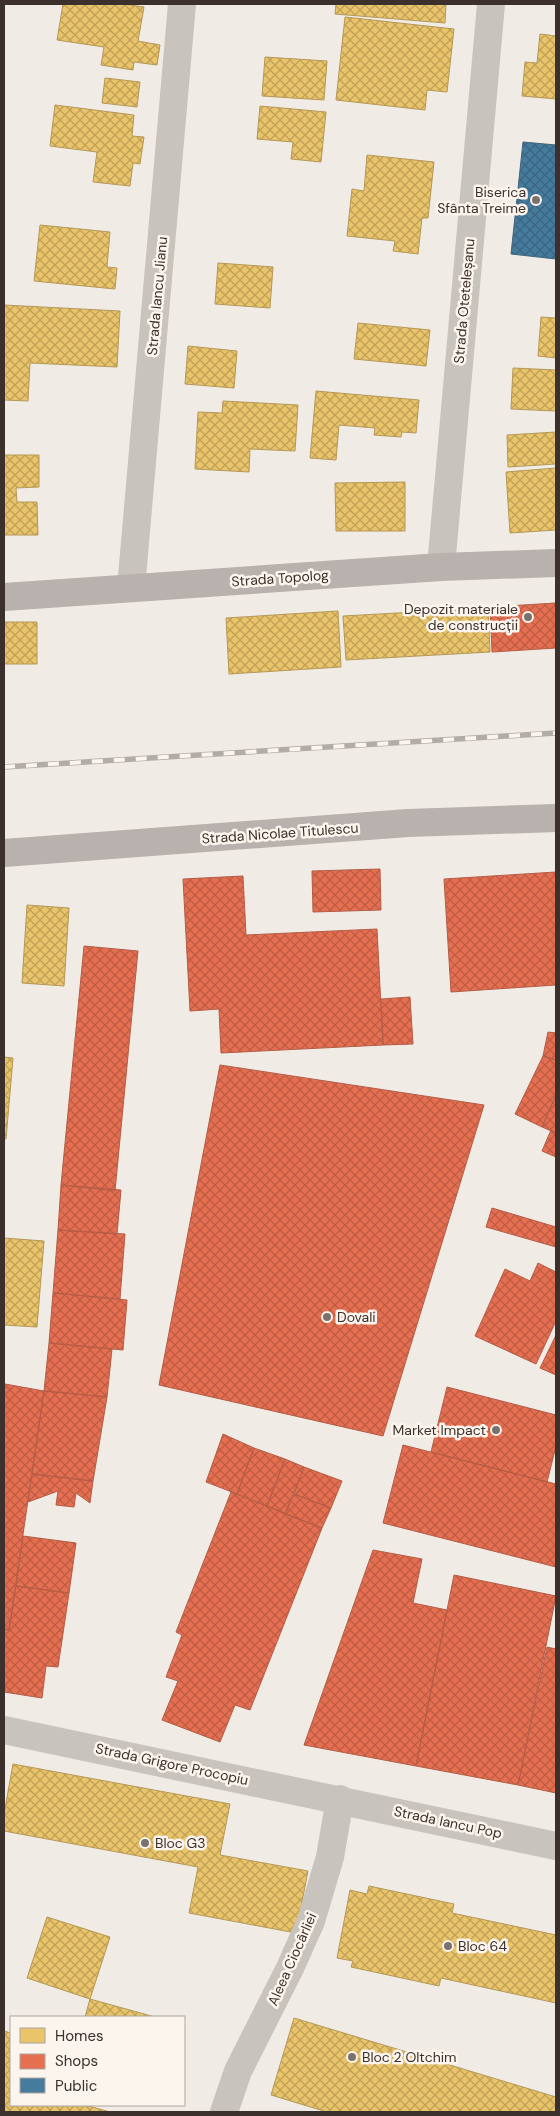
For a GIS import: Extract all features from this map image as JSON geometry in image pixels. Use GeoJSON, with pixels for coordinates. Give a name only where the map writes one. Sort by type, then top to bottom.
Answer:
{"type":"FeatureCollection","features":[{"type":"Feature","properties":{"kind":"main road","name":"Strada Topolog"},"geometry":{"type":"LineString","coordinates":[[4,597],[440,568],[556,564]]}},
{"type":"Feature","properties":{"kind":"main road","name":"Strada Nicolae Titulescu"},"geometry":{"type":"LineString","coordinates":[[4,853],[408,823],[556,818]]}},
{"type":"Feature","properties":{"kind":"street","name":"Strada Iancu Jianu"},"geometry":{"type":"LineString","coordinates":[[131,588],[182,4]]}},
{"type":"Feature","properties":{"kind":"street","name":"Strada Oteteleșanu"},"geometry":{"type":"LineString","coordinates":[[440,568],[491,4]]}},
{"type":"Feature","properties":{"kind":"street","name":"Strada Grigore Procopiu"},"geometry":{"type":"LineString","coordinates":[[4,1730],[340,1799]]}},
{"type":"Feature","properties":{"kind":"street","name":"Strada Iancu Pop"},"geometry":{"type":"LineString","coordinates":[[340,1799],[556,1846]]}},
{"type":"Feature","properties":{"kind":"street","name":"Aleea Ciocârliei"},"geometry":{"type":"LineString","coordinates":[[224,2112],[238,2071],[290,1968],[311,1920],[330,1857],[340,1799]]}},
{"type":"Feature","properties":{"kind":"building: Homes"},"geometry":{"type":"Polygon","coordinates":[[[63,4],[124,4],[144,7],[138,41],[160,45],[157,65],[134,62],[133,70],[101,65],[104,47],[57,40],[63,4]]]}},
{"type":"Feature","properties":{"kind":"building: Homes"},"geometry":{"type":"Polygon","coordinates":[[[336,4],[446,4],[445,23],[335,14],[336,4]]]}},
{"type":"Feature","properties":{"kind":"building: Homes"},"geometry":{"type":"Polygon","coordinates":[[[345,17],[454,29],[447,92],[427,90],[425,110],[336,100],[345,17]]]}},
{"type":"Feature","properties":{"kind":"building: Homes"},"geometry":{"type":"Polygon","coordinates":[[[540,34],[556,36],[556,99],[522,96],[525,62],[537,63],[540,34]]]}},
{"type":"Feature","properties":{"kind":"building: Homes"},"geometry":{"type":"Polygon","coordinates":[[[265,57],[327,61],[324,100],[262,96],[265,57]]]}},
{"type":"Feature","properties":{"kind":"building: Homes"},"geometry":{"type":"Polygon","coordinates":[[[105,78],[140,82],[137,107],[102,103],[105,78]]]}},
{"type":"Feature","properties":{"kind":"building: Homes"},"geometry":{"type":"Polygon","coordinates":[[[55,105],[134,115],[132,136],[144,137],[140,164],[133,163],[130,186],[93,182],[97,152],[50,146],[55,105]]]}},
{"type":"Feature","properties":{"kind":"building: Homes"},"geometry":{"type":"Polygon","coordinates":[[[260,106],[326,112],[321,162],[291,159],[293,142],[257,139],[260,106]]]}},
{"type":"Feature","properties":{"kind":"building: Homes"},"geometry":{"type":"Polygon","coordinates":[[[367,155],[434,162],[428,218],[422,218],[418,254],[393,251],[395,241],[347,236],[352,189],[364,191],[367,155]]]}},
{"type":"Feature","properties":{"kind":"building: Homes"},"geometry":{"type":"Polygon","coordinates":[[[40,225],[110,232],[107,267],[117,268],[115,289],[34,281],[40,225]]]}},
{"type":"Feature","properties":{"kind":"building: Homes"},"geometry":{"type":"Polygon","coordinates":[[[218,263],[273,267],[270,308],[215,304],[218,263]]]}},
{"type":"Feature","properties":{"kind":"building: Homes"},"geometry":{"type":"Polygon","coordinates":[[[4,305],[120,311],[117,367],[30,363],[28,401],[4,400],[4,305]]]}},
{"type":"Feature","properties":{"kind":"building: Homes"},"geometry":{"type":"Polygon","coordinates":[[[541,317],[556,318],[556,358],[538,356],[541,317]]]}},
{"type":"Feature","properties":{"kind":"building: Homes"},"geometry":{"type":"Polygon","coordinates":[[[358,323],[430,330],[426,366],[354,359],[358,323]]]}},
{"type":"Feature","properties":{"kind":"building: Homes"},"geometry":{"type":"Polygon","coordinates":[[[188,346],[237,351],[234,388],[185,384],[188,346]]]}},
{"type":"Feature","properties":{"kind":"building: Homes"},"geometry":{"type":"Polygon","coordinates":[[[513,368],[556,370],[556,411],[511,409],[513,368]]]}},
{"type":"Feature","properties":{"kind":"building: Homes"},"geometry":{"type":"Polygon","coordinates":[[[316,391],[419,400],[416,433],[402,432],[401,437],[374,435],[375,428],[339,425],[336,460],[310,458],[316,391]]]}},
{"type":"Feature","properties":{"kind":"building: Homes"},"geometry":{"type":"Polygon","coordinates":[[[223,401],[298,405],[295,451],[250,449],[249,472],[195,469],[198,412],[222,413],[223,401]]]}},
{"type":"Feature","properties":{"kind":"building: Homes"},"geometry":{"type":"Polygon","coordinates":[[[556,432],[556,464],[508,467],[507,435],[556,432]]]}},
{"type":"Feature","properties":{"kind":"building: Homes"},"geometry":{"type":"Polygon","coordinates":[[[4,455],[39,455],[39,487],[16,488],[17,502],[37,502],[38,535],[4,535],[4,455]]]}},
{"type":"Feature","properties":{"kind":"building: Homes"},"geometry":{"type":"Polygon","coordinates":[[[556,468],[556,530],[510,533],[506,472],[556,468]]]}},
{"type":"Feature","properties":{"kind":"building: Homes"},"geometry":{"type":"Polygon","coordinates":[[[405,482],[405,531],[336,531],[335,483],[405,482]]]}},
{"type":"Feature","properties":{"kind":"building: Homes"},"geometry":{"type":"Polygon","coordinates":[[[488,608],[490,652],[346,660],[343,616],[488,608]]]}},
{"type":"Feature","properties":{"kind":"building: Homes"},"geometry":{"type":"Polygon","coordinates":[[[338,611],[341,667],[229,674],[226,618],[338,611]]]}},
{"type":"Feature","properties":{"kind":"building: Homes"},"geometry":{"type":"Polygon","coordinates":[[[4,622],[37,622],[37,664],[4,664],[4,622]]]}},
{"type":"Feature","properties":{"kind":"building: Homes"},"geometry":{"type":"Polygon","coordinates":[[[27,905],[69,908],[64,986],[22,983],[27,905]]]}},
{"type":"Feature","properties":{"kind":"building: Homes"},"geometry":{"type":"Polygon","coordinates":[[[4,1057],[13,1058],[6,1139],[4,1139],[4,1057]]]}},
{"type":"Feature","properties":{"kind":"building: Homes"},"geometry":{"type":"Polygon","coordinates":[[[4,1238],[44,1241],[37,1327],[4,1325],[4,1238]]]}},
{"type":"Feature","properties":{"kind":"building: Homes","name":"Bloc G3"},"geometry":{"type":"Polygon","coordinates":[[[13,1764],[230,1804],[220,1855],[308,1871],[296,1933],[189,1913],[198,1867],[4,1831],[4,1814],[13,1764]]]}},
{"type":"Feature","properties":{"kind":"building: Homes","name":"Bloc 64"},"geometry":{"type":"Polygon","coordinates":[[[369,1886],[454,1904],[452,1913],[556,1935],[556,2003],[441,1978],[439,1986],[351,1967],[353,1961],[337,1958],[350,1890],[367,1894],[369,1886]]]}},
{"type":"Feature","properties":{"kind":"building: Homes"},"geometry":{"type":"Polygon","coordinates":[[[47,1917],[110,1937],[90,1999],[27,1978],[47,1917]]]}},
{"type":"Feature","properties":{"kind":"building: Homes"},"geometry":{"type":"Polygon","coordinates":[[[90,1999],[151,2016],[85,2016],[90,1999]]]}},
{"type":"Feature","properties":{"kind":"building: Homes","name":"Bloc 2 Oltchim"},"geometry":{"type":"Polygon","coordinates":[[[294,2018],[556,2097],[556,2112],[327,2112],[271,2095],[294,2018]]]}},
{"type":"Feature","properties":{"kind":"building: Homes"},"geometry":{"type":"Polygon","coordinates":[[[4,2031],[10,2033],[10,2106],[89,2106],[110,2112],[4,2112],[4,2031]]]}},
{"type":"Feature","properties":{"kind":"building: Shops"},"geometry":{"type":"Polygon","coordinates":[[[556,603],[556,648],[492,652],[490,607],[556,603]]]}},
{"type":"Feature","properties":{"kind":"building: Shops"},"geometry":{"type":"Polygon","coordinates":[[[380,869],[381,910],[313,912],[312,871],[380,869]]]}},
{"type":"Feature","properties":{"kind":"building: Shops"},"geometry":{"type":"Polygon","coordinates":[[[556,872],[556,985],[451,992],[444,879],[556,872]]]}},
{"type":"Feature","properties":{"kind":"building: Shops"},"geometry":{"type":"Polygon","coordinates":[[[243,876],[246,935],[377,929],[383,1045],[221,1053],[219,1009],[190,1011],[183,879],[243,876]]]}},
{"type":"Feature","properties":{"kind":"building: Shops"},"geometry":{"type":"Polygon","coordinates":[[[84,946],[138,951],[115,1191],[61,1185],[84,946]]]}},
{"type":"Feature","properties":{"kind":"building: Shops"},"geometry":{"type":"Polygon","coordinates":[[[410,997],[413,1044],[383,1045],[381,999],[410,997]]]}},
{"type":"Feature","properties":{"kind":"building: Shops"},"geometry":{"type":"Polygon","coordinates":[[[548,1032],[556,1033],[556,1060],[543,1056],[548,1032]]]}},
{"type":"Feature","properties":{"kind":"building: Shops"},"geometry":{"type":"Polygon","coordinates":[[[543,1056],[556,1060],[556,1095],[542,1127],[515,1114],[543,1056]]]}},
{"type":"Feature","properties":{"kind":"building: Shops"},"geometry":{"type":"Polygon","coordinates":[[[220,1065],[484,1105],[383,1436],[159,1385],[220,1065]]]}},
{"type":"Feature","properties":{"kind":"building: Shops"},"geometry":{"type":"Polygon","coordinates":[[[556,1095],[556,1133],[542,1127],[556,1095]]]}},
{"type":"Feature","properties":{"kind":"building: Shops"},"geometry":{"type":"Polygon","coordinates":[[[551,1130],[556,1133],[556,1157],[542,1151],[551,1130]]]}},
{"type":"Feature","properties":{"kind":"building: Shops"},"geometry":{"type":"Polygon","coordinates":[[[61,1185],[121,1190],[117,1234],[58,1230],[61,1185]]]}},
{"type":"Feature","properties":{"kind":"building: Shops"},"geometry":{"type":"Polygon","coordinates":[[[492,1208],[556,1227],[556,1247],[486,1227],[492,1208]]]}},
{"type":"Feature","properties":{"kind":"building: Shops"},"geometry":{"type":"Polygon","coordinates":[[[58,1230],[125,1234],[120,1299],[53,1293],[58,1230]]]}},
{"type":"Feature","properties":{"kind":"building: Shops"},"geometry":{"type":"Polygon","coordinates":[[[538,1263],[556,1272],[556,1321],[536,1364],[475,1336],[505,1269],[530,1281],[538,1263]]]}},
{"type":"Feature","properties":{"kind":"building: Shops"},"geometry":{"type":"Polygon","coordinates":[[[53,1293],[127,1300],[123,1350],[49,1343],[53,1293]]]}},
{"type":"Feature","properties":{"kind":"building: Shops"},"geometry":{"type":"Polygon","coordinates":[[[556,1335],[556,1375],[540,1368],[556,1335]]]}},
{"type":"Feature","properties":{"kind":"building: Shops"},"geometry":{"type":"Polygon","coordinates":[[[49,1343],[112,1349],[107,1397],[44,1391],[49,1343]]]}},
{"type":"Feature","properties":{"kind":"building: Shops"},"geometry":{"type":"Polygon","coordinates":[[[5,1384],[44,1391],[9,1630],[4,1629],[5,1384]]]}},
{"type":"Feature","properties":{"kind":"building: Shops","name":"Market Impact"},"geometry":{"type":"Polygon","coordinates":[[[447,1387],[556,1415],[556,1446],[547,1482],[431,1452],[447,1387]]]}},
{"type":"Feature","properties":{"kind":"building: Shops"},"geometry":{"type":"Polygon","coordinates":[[[44,1391],[107,1397],[93,1481],[32,1474],[44,1391]]]}},
{"type":"Feature","properties":{"kind":"building: Shops"},"geometry":{"type":"Polygon","coordinates":[[[223,1434],[254,1448],[237,1494],[206,1482],[223,1434]]]}},
{"type":"Feature","properties":{"kind":"building: Shops"},"geometry":{"type":"Polygon","coordinates":[[[403,1445],[556,1484],[556,1567],[383,1523],[403,1445]]]}},
{"type":"Feature","properties":{"kind":"building: Shops"},"geometry":{"type":"Polygon","coordinates":[[[254,1448],[285,1459],[267,1506],[237,1494],[254,1448]]]}},
{"type":"Feature","properties":{"kind":"building: Shops"},"geometry":{"type":"Polygon","coordinates":[[[285,1459],[304,1467],[285,1514],[267,1506],[285,1459]]]}},
{"type":"Feature","properties":{"kind":"building: Shops"},"geometry":{"type":"Polygon","coordinates":[[[304,1467],[342,1481],[331,1508],[294,1494],[304,1467]]]}},
{"type":"Feature","properties":{"kind":"building: Shops"},"geometry":{"type":"Polygon","coordinates":[[[32,1474],[93,1481],[90,1503],[76,1493],[74,1507],[56,1505],[58,1491],[28,1502],[32,1474]]]}},
{"type":"Feature","properties":{"kind":"building: Shops"},"geometry":{"type":"Polygon","coordinates":[[[231,1492],[322,1528],[250,1710],[235,1705],[220,1742],[162,1720],[178,1681],[166,1677],[182,1635],[176,1632],[231,1492]]]}},
{"type":"Feature","properties":{"kind":"building: Shops"},"geometry":{"type":"Polygon","coordinates":[[[294,1494],[331,1508],[322,1528],[285,1514],[294,1494]]]}},
{"type":"Feature","properties":{"kind":"building: Shops"},"geometry":{"type":"Polygon","coordinates":[[[23,1536],[76,1543],[69,1593],[16,1586],[23,1536]]]}},
{"type":"Feature","properties":{"kind":"building: Shops"},"geometry":{"type":"Polygon","coordinates":[[[373,1550],[422,1559],[413,1603],[447,1610],[416,1766],[304,1745],[373,1550]]]}},
{"type":"Feature","properties":{"kind":"building: Shops"},"geometry":{"type":"Polygon","coordinates":[[[454,1575],[556,1596],[518,1785],[416,1766],[454,1575]]]}},
{"type":"Feature","properties":{"kind":"building: Shops"},"geometry":{"type":"Polygon","coordinates":[[[16,1586],[69,1593],[58,1667],[46,1666],[42,1698],[4,1692],[4,1629],[9,1630],[16,1586]]]}},
{"type":"Feature","properties":{"kind":"building: Shops"},"geometry":{"type":"Polygon","coordinates":[[[547,1647],[556,1649],[556,1793],[518,1785],[547,1647]]]}},
{"type":"Feature","properties":{"kind":"building: Public","name":"Biserica Sfânta Treime"},"geometry":{"type":"Polygon","coordinates":[[[523,142],[556,145],[556,259],[511,254],[523,142]]]}},
{"type":"Feature","properties":{"kind":"railway"},"geometry":{"type":"LineString","coordinates":[[4,767],[556,733]]}},
{"type":"Feature","properties":{"kind":"place","name":"Biserica Sfânta Treime"},"geometry":{"type":"Point","coordinates":[536,200]}},
{"type":"Feature","properties":{"kind":"place","name":"Depozit materiale de construcții"},"geometry":{"type":"Point","coordinates":[528,617]}},
{"type":"Feature","properties":{"kind":"place","name":"Dovali"},"geometry":{"type":"Point","coordinates":[327,1317]}},
{"type":"Feature","properties":{"kind":"place","name":"Market Impact"},"geometry":{"type":"Point","coordinates":[496,1430]}},
{"type":"Feature","properties":{"kind":"place","name":"Bloc G3"},"geometry":{"type":"Point","coordinates":[145,1843]}},
{"type":"Feature","properties":{"kind":"place","name":"Bloc 64"},"geometry":{"type":"Point","coordinates":[448,1946]}},
{"type":"Feature","properties":{"kind":"place","name":"Bloc 2 Oltchim"},"geometry":{"type":"Point","coordinates":[352,2057]}}]}
